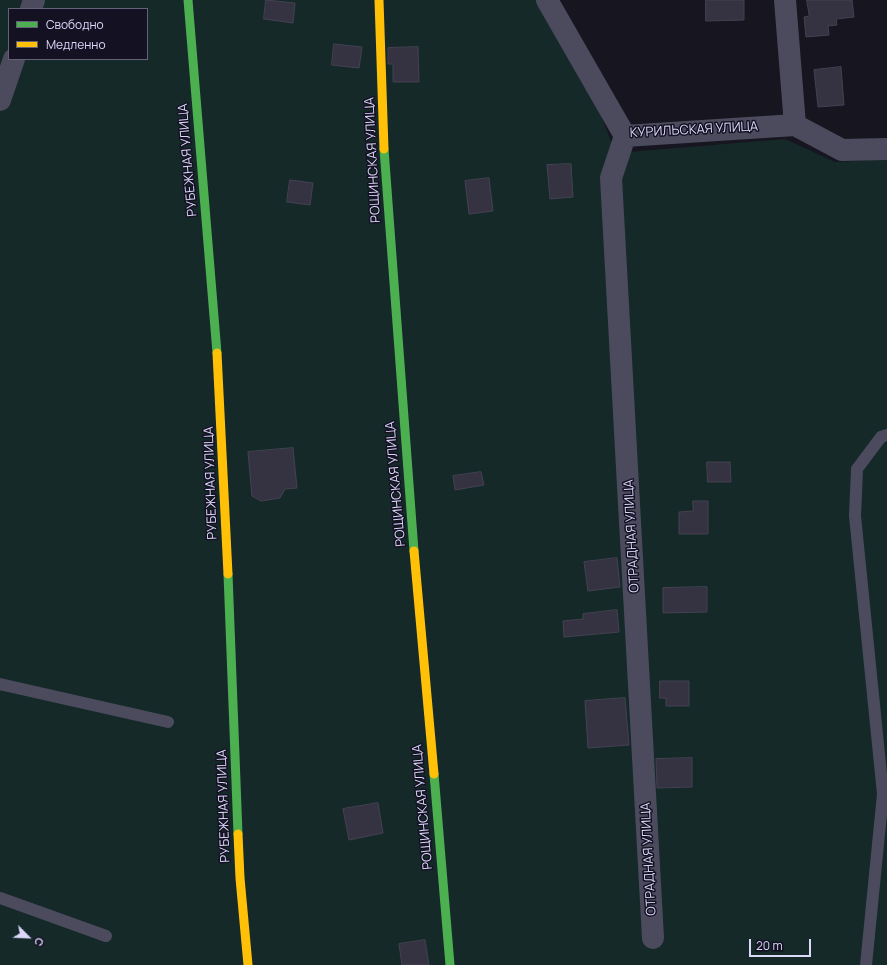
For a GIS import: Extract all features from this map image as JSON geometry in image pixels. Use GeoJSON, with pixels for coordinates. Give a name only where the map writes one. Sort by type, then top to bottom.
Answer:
{"type":"FeatureCollection","features":[{"type":"Feature","properties":{"kind":"street","name":"РУБЕЖНАЯ УЛИЦА"},"geometry":{"type":"LineString","coordinates":[[188,0],[220,392],[240,870],[248,965]]}},
{"type":"Feature","properties":{"kind":"street","name":"РОЩИНСКАЯ УЛИЦА"},"geometry":{"type":"LineString","coordinates":[[379,0],[385,167],[405,442],[450,965]]}},
{"type":"Feature","properties":{"kind":"street","name":"КУРИЛЬСКАЯ УЛИЦА"},"geometry":{"type":"LineString","coordinates":[[547,0],[625,136],[796,125]]}},
{"type":"Feature","properties":{"kind":"street"},"geometry":{"type":"LineString","coordinates":[[785,0],[796,125],[842,150],[887,149]]}},
{"type":"Feature","properties":{"kind":"street"},"geometry":{"type":"LineString","coordinates":[[0,100],[14,60]]}},
{"type":"Feature","properties":{"kind":"street","name":"ОТРАДНАЯ УЛИЦА"},"geometry":{"type":"LineString","coordinates":[[625,136],[611,178],[653,938]]}},
{"type":"Feature","properties":{"kind":"lane"},"geometry":{"type":"LineString","coordinates":[[866,965],[883,794],[855,516],[857,469],[881,437],[887,435]]}},
{"type":"Feature","properties":{"kind":"lane"},"geometry":{"type":"LineString","coordinates":[[0,684],[168,722]]}},
{"type":"Feature","properties":{"kind":"lane"},"geometry":{"type":"LineString","coordinates":[[0,898],[106,936]]}},
{"type":"Feature","properties":{"kind":"green space"},"geometry":{"type":"Polygon","coordinates":[[[0,0],[554,0],[616,153],[785,139],[835,162],[887,159],[887,965],[0,965],[0,0]]]}},
{"type":"Feature","properties":{"kind":"building"},"geometry":{"type":"Polygon","coordinates":[[[266,0],[295,3],[293,23],[264,19],[266,0]]]}},
{"type":"Feature","properties":{"kind":"building"},"geometry":{"type":"Polygon","coordinates":[[[706,0],[744,0],[744,20],[706,21],[706,0]]]}},
{"type":"Feature","properties":{"kind":"building"},"geometry":{"type":"Polygon","coordinates":[[[807,0],[852,0],[854,17],[836,19],[837,25],[828,26],[829,35],[806,37],[804,17],[809,16],[807,0]]]}},
{"type":"Feature","properties":{"kind":"building"},"geometry":{"type":"Polygon","coordinates":[[[334,44],[362,47],[359,68],[332,65],[334,44]]]}},
{"type":"Feature","properties":{"kind":"building"},"geometry":{"type":"Polygon","coordinates":[[[418,47],[419,82],[393,82],[393,64],[388,64],[388,48],[418,47]]]}},
{"type":"Feature","properties":{"kind":"building"},"geometry":{"type":"Polygon","coordinates":[[[841,67],[844,105],[818,107],[814,70],[841,67]]]}},
{"type":"Feature","properties":{"kind":"building"},"geometry":{"type":"Polygon","coordinates":[[[571,164],[573,197],[550,199],[547,165],[571,164]]]}},
{"type":"Feature","properties":{"kind":"building"},"geometry":{"type":"Polygon","coordinates":[[[489,178],[493,211],[469,214],[465,181],[489,178]]]}},
{"type":"Feature","properties":{"kind":"building"},"geometry":{"type":"Polygon","coordinates":[[[290,180],[313,183],[310,205],[287,202],[290,180]]]}},
{"type":"Feature","properties":{"kind":"building"},"geometry":{"type":"Polygon","coordinates":[[[293,448],[297,488],[285,489],[280,498],[261,501],[252,496],[248,452],[293,448]]]}},
{"type":"Feature","properties":{"kind":"building"},"geometry":{"type":"Polygon","coordinates":[[[707,462],[730,462],[731,482],[708,482],[707,462]]]}},
{"type":"Feature","properties":{"kind":"building"},"geometry":{"type":"Polygon","coordinates":[[[481,472],[484,485],[455,490],[453,476],[481,472]]]}},
{"type":"Feature","properties":{"kind":"building"},"geometry":{"type":"Polygon","coordinates":[[[693,501],[708,501],[708,534],[679,534],[679,512],[693,511],[693,501]]]}},
{"type":"Feature","properties":{"kind":"building"},"geometry":{"type":"Polygon","coordinates":[[[617,558],[620,587],[588,591],[584,562],[617,558]]]}},
{"type":"Feature","properties":{"kind":"building"},"geometry":{"type":"Polygon","coordinates":[[[707,587],[707,612],[663,613],[663,588],[707,587]]]}},
{"type":"Feature","properties":{"kind":"building"},"geometry":{"type":"Polygon","coordinates":[[[617,610],[619,632],[564,637],[563,621],[583,619],[583,614],[617,610]]]}},
{"type":"Feature","properties":{"kind":"building"},"geometry":{"type":"Polygon","coordinates":[[[660,681],[689,681],[689,706],[666,706],[666,698],[660,698],[660,681]]]}},
{"type":"Feature","properties":{"kind":"building"},"geometry":{"type":"Polygon","coordinates":[[[625,698],[629,745],[588,748],[585,701],[625,698]]]}},
{"type":"Feature","properties":{"kind":"building"},"geometry":{"type":"Polygon","coordinates":[[[692,758],[692,787],[657,788],[656,759],[692,758]]]}},
{"type":"Feature","properties":{"kind":"building"},"geometry":{"type":"Polygon","coordinates":[[[378,803],[383,833],[349,840],[343,809],[378,803]]]}},
{"type":"Feature","properties":{"kind":"building"},"geometry":{"type":"Polygon","coordinates":[[[425,940],[429,965],[402,965],[399,944],[425,940]]]}},
{"type":"Feature","properties":{"kind":"traffic: fast"},"geometry":{"type":"LineString","coordinates":[[188,0],[217,353]]}},
{"type":"Feature","properties":{"kind":"traffic: fast"},"geometry":{"type":"LineString","coordinates":[[384,149],[414,551]]}},
{"type":"Feature","properties":{"kind":"traffic: fast"},"geometry":{"type":"LineString","coordinates":[[228,574],[238,834]]}},
{"type":"Feature","properties":{"kind":"traffic: fast"},"geometry":{"type":"LineString","coordinates":[[434,774],[450,965]]}},
{"type":"Feature","properties":{"kind":"traffic: slow"},"geometry":{"type":"LineString","coordinates":[[379,0],[384,149]]}},
{"type":"Feature","properties":{"kind":"traffic: slow"},"geometry":{"type":"LineString","coordinates":[[217,353],[228,574]]}},
{"type":"Feature","properties":{"kind":"traffic: slow"},"geometry":{"type":"LineString","coordinates":[[414,551],[434,774]]}},
{"type":"Feature","properties":{"kind":"traffic: slow"},"geometry":{"type":"LineString","coordinates":[[238,834],[240,878],[248,965]]}}]}
